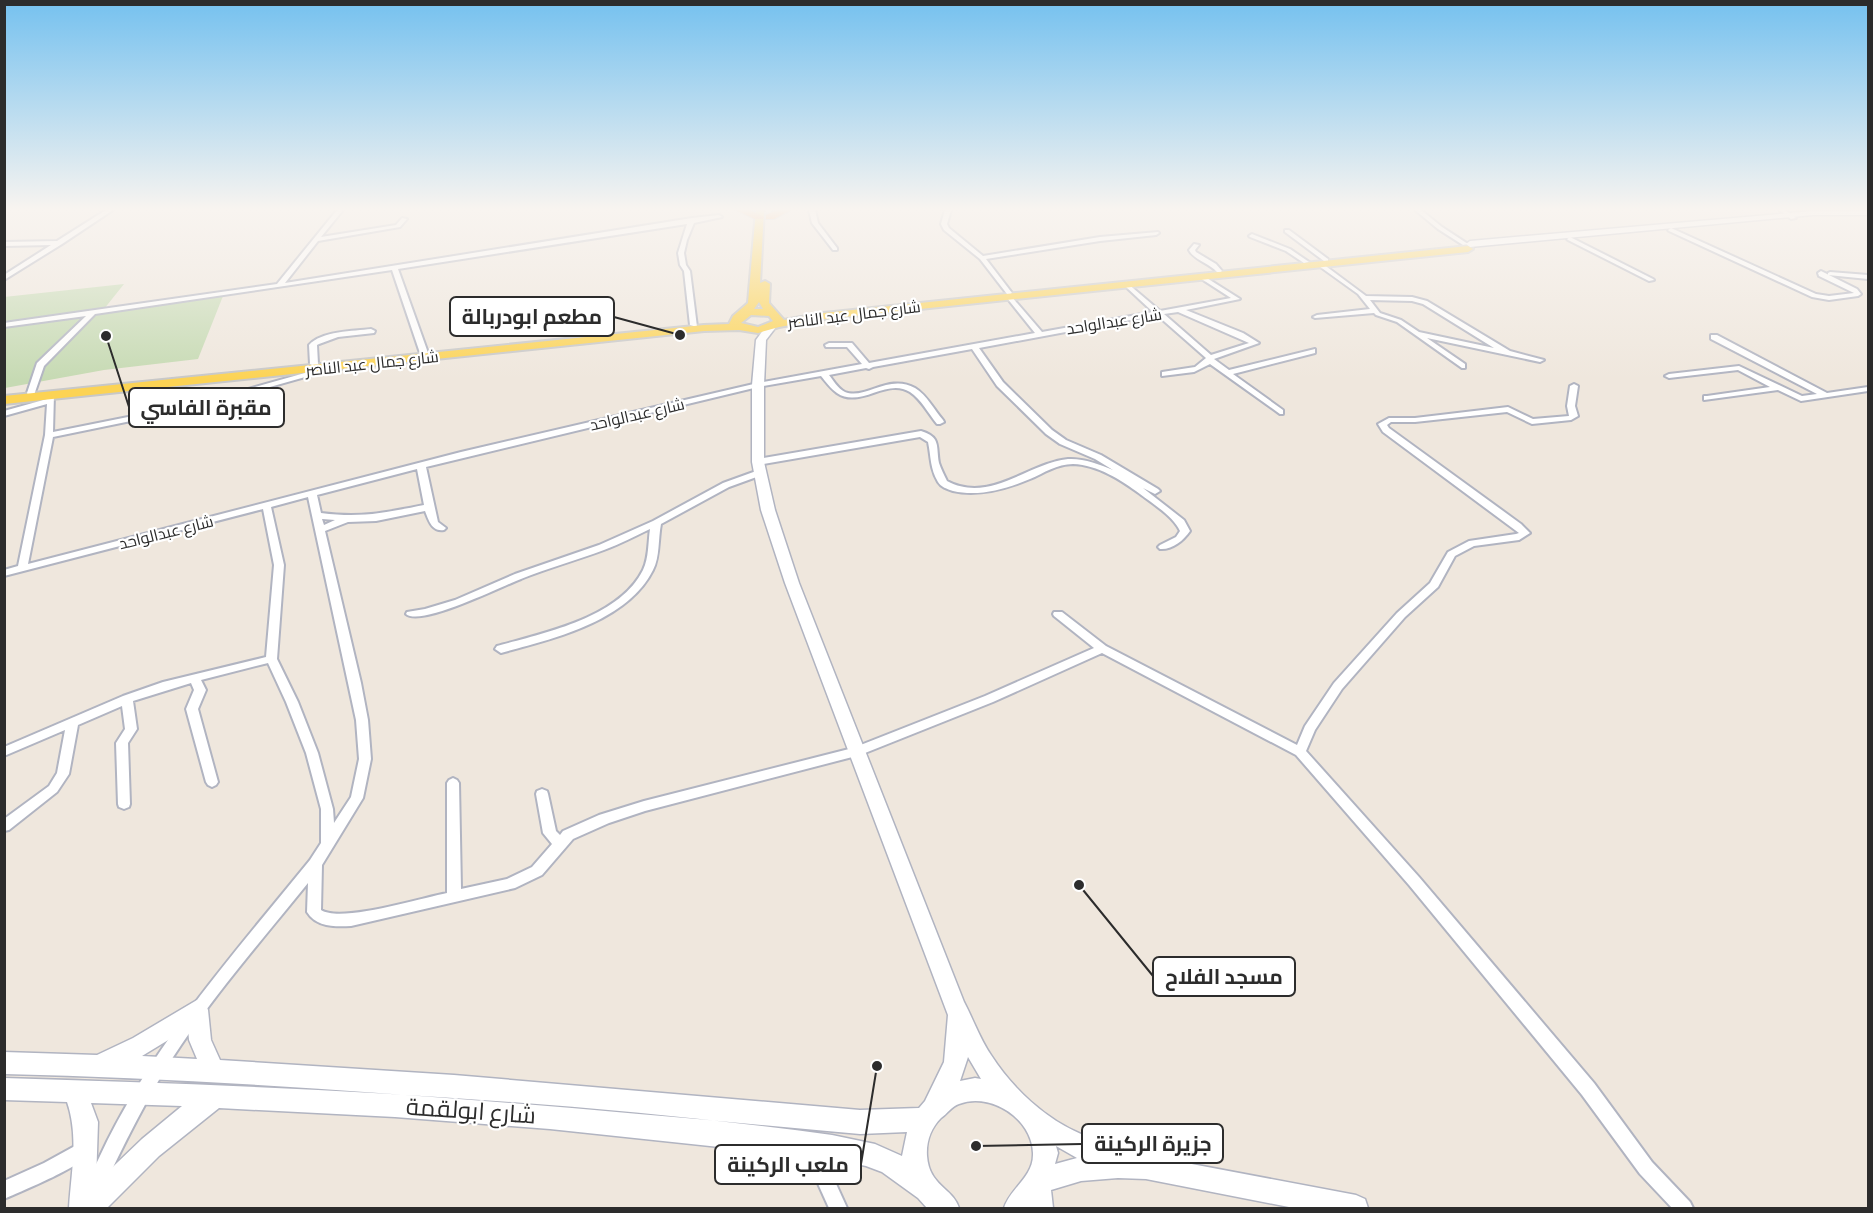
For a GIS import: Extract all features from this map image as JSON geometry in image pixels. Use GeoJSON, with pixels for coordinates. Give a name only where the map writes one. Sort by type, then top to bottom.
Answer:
{"type":"FeatureCollection","features":[{"type":"Feature","properties":{"kind":"main road"},"geometry":{"type":"LineString","coordinates":[[741,322],[753,304],[758,267]]}},
{"type":"Feature","properties":{"kind":"main road"},"geometry":{"type":"LineString","coordinates":[[764,267],[764,304],[772,324]]}},
{"type":"Feature","properties":{"kind":"main road","name":"شارع جمال عبد الناصر"},"geometry":{"type":"LineString","coordinates":[[772,324],[824,316],[1261,267]]}},
{"type":"Feature","properties":{"kind":"main road","name":"شارع جمال عبد الناصر"},"geometry":{"type":"LineString","coordinates":[[1009,295],[1127,285],[1286,267]]}},
{"type":"Feature","properties":{"kind":"main road"},"geometry":{"type":"LineString","coordinates":[[741,322],[758,312],[772,324]]}},
{"type":"Feature","properties":{"kind":"main road"},"geometry":{"type":"LineString","coordinates":[[741,322],[772,324]]}},
{"type":"Feature","properties":{"kind":"main road","name":"شارع جمال عبد الناصر"},"geometry":{"type":"LineString","coordinates":[[4,398],[31,393],[741,322]]}},
{"type":"Feature","properties":{"kind":"main road","name":"شارع جمال عبد الناصر"},"geometry":{"type":"LineString","coordinates":[[4,398],[51,398],[704,328],[741,322]]}},
{"type":"Feature","properties":{"kind":"street"},"geometry":{"type":"LineString","coordinates":[[4,278],[22,267]]}},
{"type":"Feature","properties":{"kind":"street"},"geometry":{"type":"LineString","coordinates":[[279,286],[295,267]]}},
{"type":"Feature","properties":{"kind":"street"},"geometry":{"type":"LineString","coordinates":[[4,325],[279,286],[394,267],[424,353]]}},
{"type":"Feature","properties":{"kind":"street"},"geometry":{"type":"LineString","coordinates":[[683,267],[687,271],[694,326]]}},
{"type":"Feature","properties":{"kind":"street"},"geometry":{"type":"LineString","coordinates":[[990,267],[1040,334]]}},
{"type":"Feature","properties":{"kind":"street"},"geometry":{"type":"LineString","coordinates":[[1216,267],[1219,271]]}},
{"type":"Feature","properties":{"kind":"street"},"geometry":{"type":"LineString","coordinates":[[1328,267],[1364,298],[1375,311],[1399,321],[1462,366]]}},
{"type":"Feature","properties":{"kind":"street"},"geometry":{"type":"LineString","coordinates":[[1625,267],[1651,280]]}},
{"type":"Feature","properties":{"kind":"street"},"geometry":{"type":"LineString","coordinates":[[1751,267],[1815,296],[1829,298],[1850,297],[1858,294],[1843,276]]}},
{"type":"Feature","properties":{"kind":"street"},"geometry":{"type":"LineString","coordinates":[[1851,288],[1820,274],[1869,277]]}},
{"type":"Feature","properties":{"kind":"street","name":"شارع عبدالواحد"},"geometry":{"type":"LineString","coordinates":[[4,573],[421,466],[758,385],[1237,300],[1202,277]]}},
{"type":"Feature","properties":{"kind":"street"},"geometry":{"type":"LineString","coordinates":[[1127,285],[1210,359],[1280,412]]}},
{"type":"Feature","properties":{"kind":"street"},"geometry":{"type":"LineString","coordinates":[[1364,298],[1412,299],[1425,302],[1509,354]]}},
{"type":"Feature","properties":{"kind":"street"},"geometry":{"type":"LineString","coordinates":[[1165,374],[1197,368],[1210,359],[1255,343],[1180,310]]}},
{"type":"Feature","properties":{"kind":"street"},"geometry":{"type":"LineString","coordinates":[[1317,317],[1375,311]]}},
{"type":"Feature","properties":{"kind":"street"},"geometry":{"type":"LineString","coordinates":[[31,393],[40,365],[92,313]]}},
{"type":"Feature","properties":{"kind":"street"},"geometry":{"type":"LineString","coordinates":[[772,324],[758,385],[759,467],[768,510],[792,584],[954,1005],[984,1063],[1011,1098],[1034,1120],[1078,1146],[1146,1167],[1356,1209]]}},
{"type":"Feature","properties":{"kind":"street"},"geometry":{"type":"LineString","coordinates":[[314,364],[316,342],[337,335],[371,331]]}},
{"type":"Feature","properties":{"kind":"street"},"geometry":{"type":"LineString","coordinates":[[1418,334],[1539,360]]}},
{"type":"Feature","properties":{"kind":"street"},"geometry":{"type":"LineString","coordinates":[[1714,337],[1825,396]]}},
{"type":"Feature","properties":{"kind":"street"},"geometry":{"type":"LineString","coordinates":[[830,345],[849,345],[869,367]]}},
{"type":"Feature","properties":{"kind":"street"},"geometry":{"type":"LineString","coordinates":[[975,346],[1000,384],[1049,432],[1063,442],[1098,457],[1155,491]]}},
{"type":"Feature","properties":{"kind":"street"},"geometry":{"type":"LineString","coordinates":[[1227,373],[1312,351]]}},
{"type":"Feature","properties":{"kind":"street"},"geometry":{"type":"LineString","coordinates":[[49,435],[199,405],[343,366]]}},
{"type":"Feature","properties":{"kind":"street"},"geometry":{"type":"LineString","coordinates":[[1669,376],[1735,367],[1743,369],[1798,399],[1869,389]]}},
{"type":"Feature","properties":{"kind":"street"},"geometry":{"type":"LineString","coordinates":[[824,375],[839,391],[848,394],[892,386],[911,388],[940,422]]}},
{"type":"Feature","properties":{"kind":"street"},"geometry":{"type":"LineString","coordinates":[[1300,752],[1309,729],[1338,686],[1364,654],[1434,585],[1451,554],[1472,543],[1519,537],[1525,533],[1386,430],[1382,424],[1389,420],[1415,420],[1508,409],[1532,422],[1571,418],[1574,416],[1571,406],[1574,386]]}},
{"type":"Feature","properties":{"kind":"street"},"geometry":{"type":"LineString","coordinates":[[1707,398],[1778,388]]}},
{"type":"Feature","properties":{"kind":"street"},"geometry":{"type":"LineString","coordinates":[[4,414],[51,398],[49,435],[22,569]]}},
{"type":"Feature","properties":{"kind":"street"},"geometry":{"type":"LineString","coordinates":[[411,614],[459,602],[519,576],[602,547],[656,523],[759,467],[921,434],[929,436],[934,442],[935,463],[943,483],[960,490],[1006,484],[1054,464],[1079,462],[1096,465],[1135,487],[1181,522],[1185,531],[1179,539],[1162,546]]}},
{"type":"Feature","properties":{"kind":"street"},"geometry":{"type":"LineString","coordinates":[[421,466],[434,523],[441,528]]}},
{"type":"Feature","properties":{"kind":"street"},"geometry":{"type":"LineString","coordinates":[[83,1209],[141,1093],[158,1067],[198,1010],[315,864],[357,798],[365,759],[355,683],[312,495]]}},
{"type":"Feature","properties":{"kind":"street"},"geometry":{"type":"LineString","coordinates":[[267,507],[279,565],[271,659],[292,702],[312,753],[327,809],[328,843]]}},
{"type":"Feature","properties":{"kind":"street"},"geometry":{"type":"LineString","coordinates":[[316,515],[346,519],[376,518],[429,507]]}},
{"type":"Feature","properties":{"kind":"street"},"geometry":{"type":"LineString","coordinates":[[320,530],[346,519]]}},
{"type":"Feature","properties":{"kind":"street"},"geometry":{"type":"LineString","coordinates":[[501,650],[567,630],[607,611],[637,588],[649,568],[656,523]]}},
{"type":"Feature","properties":{"kind":"street"},"geometry":{"type":"LineString","coordinates":[[1058,614],[1102,649],[1300,752],[1414,881],[1588,1089],[1646,1168],[1684,1209]]}},
{"type":"Feature","properties":{"kind":"street"},"geometry":{"type":"LineString","coordinates":[[315,864],[314,912],[331,921],[351,920],[510,884],[537,871],[568,835],[604,819],[634,809],[856,752],[989,699],[1102,649]]}},
{"type":"Feature","properties":{"kind":"street"},"geometry":{"type":"LineString","coordinates":[[4,752],[128,699],[194,677],[271,659]]}},
{"type":"Feature","properties":{"kind":"street"},"geometry":{"type":"LineString","coordinates":[[194,677],[200,690],[192,709],[212,782]]}},
{"type":"Feature","properties":{"kind":"street"},"geometry":{"type":"LineString","coordinates":[[124,804],[122,743],[131,729],[128,699]]}},
{"type":"Feature","properties":{"kind":"street"},"geometry":{"type":"LineString","coordinates":[[4,826],[53,789],[63,774],[73,722]]}},
{"type":"Feature","properties":{"kind":"street"},"geometry":{"type":"LineString","coordinates":[[453,783],[454,897]]}},
{"type":"Feature","properties":{"kind":"street"},"geometry":{"type":"LineString","coordinates":[[542,794],[550,833],[560,843]]}},
{"type":"Feature","properties":{"kind":"street"},"geometry":{"type":"LineString","coordinates":[[926,1189],[917,1171],[914,1151],[919,1128],[955,1068],[959,1045],[954,1005]]}},
{"type":"Feature","properties":{"kind":"street"},"geometry":{"type":"LineString","coordinates":[[97,1066],[141,1045],[198,1010]]}},
{"type":"Feature","properties":{"kind":"street"},"geometry":{"type":"LineString","coordinates":[[90,1209],[123,1171],[181,1120],[216,1083],[200,1040],[198,1010]]}},
{"type":"Feature","properties":{"kind":"street","name":"شارع ابولقمة"},"geometry":{"type":"LineString","coordinates":[[4,1063],[158,1067],[216,1083],[441,1108],[810,1144],[865,1154],[888,1161],[905,1171],[947,1209]]}},
{"type":"Feature","properties":{"kind":"street","name":"شارع ابولقمة"},"geometry":{"type":"LineString","coordinates":[[4,1089],[141,1093],[216,1083],[454,1086],[860,1122],[929,1113]]}},
{"type":"Feature","properties":{"kind":"street"},"geometry":{"type":"LineString","coordinates":[[929,1113],[950,1095],[970,1089],[991,1090],[1011,1098]]}},
{"type":"Feature","properties":{"kind":"street"},"geometry":{"type":"LineString","coordinates":[[75,1091],[86,1122],[87,1149],[83,1209]]}},
{"type":"Feature","properties":{"kind":"street"},"geometry":{"type":"LineString","coordinates":[[1016,1209],[1028,1198],[1039,1182],[1044,1165],[1041,1134],[1034,1120]]}},
{"type":"Feature","properties":{"kind":"street"},"geometry":{"type":"LineString","coordinates":[[810,1144],[838,1209]]}},
{"type":"Feature","properties":{"kind":"street"},"geometry":{"type":"LineString","coordinates":[[4,1190],[87,1149]]}},
{"type":"Feature","properties":{"kind":"street"},"geometry":{"type":"LineString","coordinates":[[1039,1182],[1081,1169],[1118,1166],[1146,1167]]}},
{"type":"Feature","properties":{"kind":"street"},"geometry":{"type":"LineString","coordinates":[[1039,1182],[1041,1209]]}},
{"type":"Feature","properties":{"kind":"green space"},"geometry":{"type":"Polygon","coordinates":[[[124,284],[100,314],[223,296],[198,359],[104,370],[5,388],[4,297],[124,284]]]}},
{"type":"Feature","properties":{"kind":"place","name":"مطعم ابودربالة"},"geometry":{"type":"Point","coordinates":[680,335]}},
{"type":"Feature","properties":{"kind":"place","name":"مقبرة الفاسي"},"geometry":{"type":"Point","coordinates":[106,336]}},
{"type":"Feature","properties":{"kind":"place","name":"مسجد الفلاح"},"geometry":{"type":"Point","coordinates":[1079,885]}},
{"type":"Feature","properties":{"kind":"place","name":"ملعب الركينة"},"geometry":{"type":"Point","coordinates":[877,1066]}},
{"type":"Feature","properties":{"kind":"place","name":"جزيرة الركينة"},"geometry":{"type":"Point","coordinates":[976,1146]}}]}
